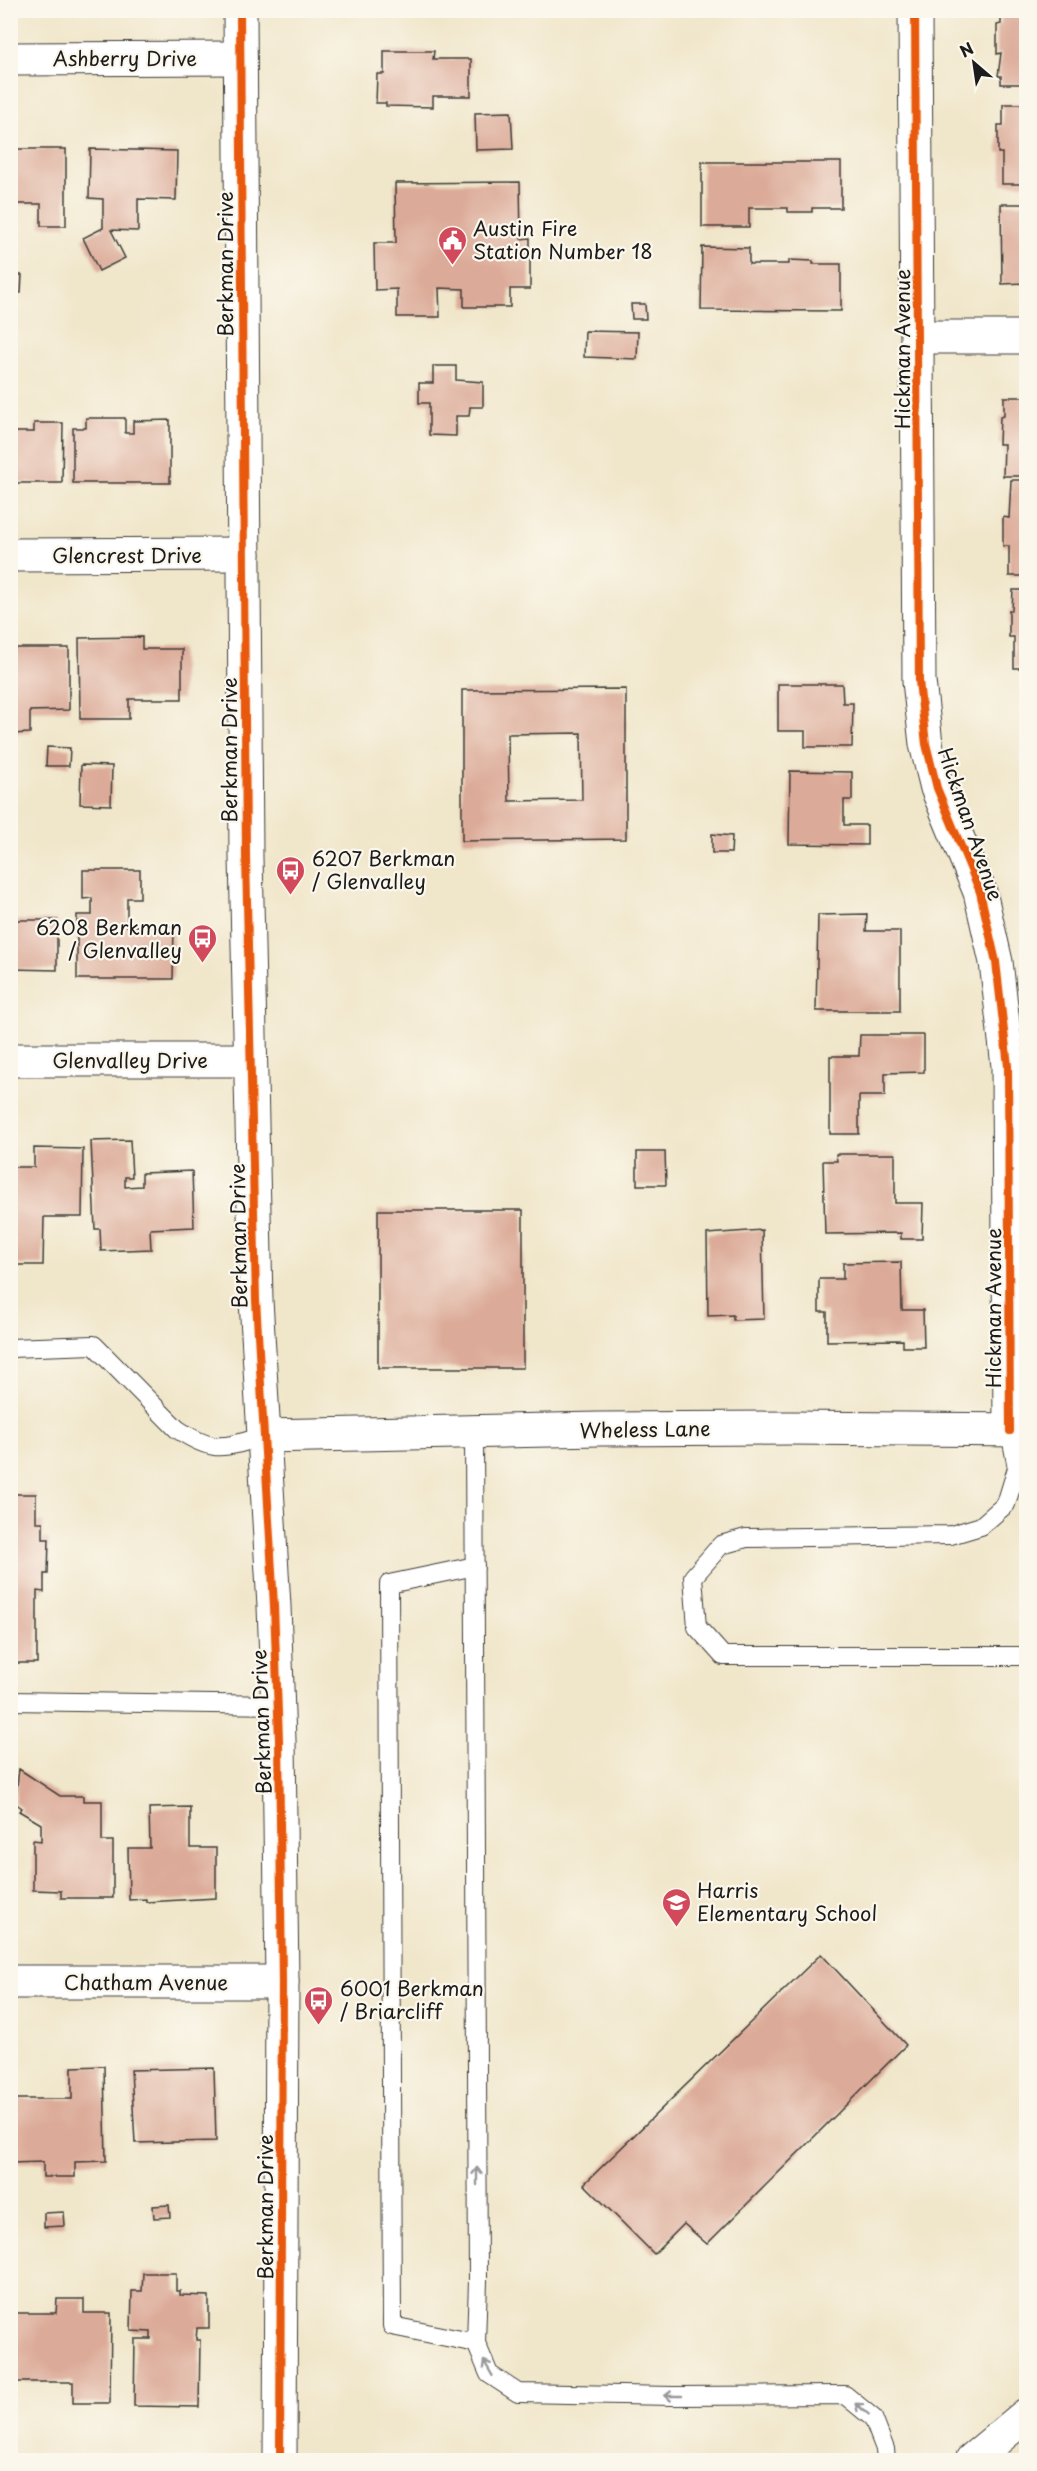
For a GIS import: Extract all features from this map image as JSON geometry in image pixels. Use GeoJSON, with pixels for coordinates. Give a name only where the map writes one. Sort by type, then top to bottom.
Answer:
{"type":"FeatureCollection","features":[{"type":"Feature","properties":{"kind":"street","name":"Berkman Drive"},"geometry":{"type":"LineString","coordinates":[[240,10],[246,857],[250,1060],[256,1300],[274,1606],[282,1982],[280,2460]]}},
{"type":"Feature","properties":{"kind":"street","name":"Hickman Avenue"},"geometry":{"type":"LineString","coordinates":[[915,10],[919,337],[919,681],[926,744],[937,788],[980,892],[996,962],[1008,1066],[1018,1430]]}},
{"type":"Feature","properties":{"kind":"street","name":"Ashberry Drive"},"geometry":{"type":"LineString","coordinates":[[10,59],[240,58]]}},
{"type":"Feature","properties":{"kind":"street"},"geometry":{"type":"LineString","coordinates":[[919,337],[1026,337]]}},
{"type":"Feature","properties":{"kind":"street","name":"Glencrest Drive"},"geometry":{"type":"LineString","coordinates":[[10,555],[244,555]]}},
{"type":"Feature","properties":{"kind":"street","name":"Glenvalley Drive"},"geometry":{"type":"LineString","coordinates":[[10,1060],[250,1060]]}},
{"type":"Feature","properties":{"kind":"street","name":"Wheless Lane"},"geometry":{"type":"LineString","coordinates":[[264,1436],[474,1431],[790,1428],[1018,1430]]}},
{"type":"Feature","properties":{"kind":"street","name":"Chatham Avenue"},"geometry":{"type":"LineString","coordinates":[[10,1982],[282,1982]]}},
{"type":"Feature","properties":{"kind":"street"},"geometry":{"type":"LineString","coordinates":[[972,2460],[1026,2415]]}},
{"type":"Feature","properties":{"kind":"lane"},"geometry":{"type":"LineString","coordinates":[[10,1348],[94,1345],[177,1429],[192,1439],[212,1447],[232,1445],[264,1436]]}},
{"type":"Feature","properties":{"kind":"lane"},"geometry":{"type":"LineString","coordinates":[[1018,1430],[1017,1468],[1006,1504],[981,1526],[951,1535],[746,1538],[721,1545],[693,1577],[697,1627],[723,1656],[1026,1656]]}},
{"type":"Feature","properties":{"kind":"lane"},"geometry":{"type":"LineString","coordinates":[[474,1431],[478,2257],[476,2343],[489,2374],[518,2392],[673,2396],[845,2395],[873,2418],[885,2449],[886,2460]]}},
{"type":"Feature","properties":{"kind":"lane"},"geometry":{"type":"LineString","coordinates":[[475,1566],[389,1584],[389,1596],[392,2326],[476,2343]]}},
{"type":"Feature","properties":{"kind":"lane"},"geometry":{"type":"LineString","coordinates":[[10,1701],[276,1705]]}},
{"type":"Feature","properties":{"kind":"building"},"geometry":{"type":"Polygon","coordinates":[[[1001,10],[1026,10],[1026,84],[1001,84],[1001,76],[998,76],[1001,53],[997,54],[997,25],[1001,24],[1001,10]]]}},
{"type":"Feature","properties":{"kind":"building"},"geometry":{"type":"Polygon","coordinates":[[[384,51],[434,51],[433,59],[471,59],[471,96],[433,96],[433,107],[386,106],[386,103],[376,103],[377,74],[384,74],[384,51]]]}},
{"type":"Feature","properties":{"kind":"building"},"geometry":{"type":"Polygon","coordinates":[[[1003,104],[1026,104],[1026,184],[1002,184],[1002,153],[998,153],[998,125],[1003,125],[1003,104]]]}},
{"type":"Feature","properties":{"kind":"building"},"geometry":{"type":"Polygon","coordinates":[[[511,112],[513,149],[476,150],[475,113],[511,112]]]}},
{"type":"Feature","properties":{"kind":"building"},"geometry":{"type":"Polygon","coordinates":[[[10,149],[66,149],[66,226],[41,226],[41,204],[10,204],[10,149]]]}},
{"type":"Feature","properties":{"kind":"building"},"geometry":{"type":"Polygon","coordinates":[[[90,149],[177,151],[176,200],[138,199],[138,231],[111,230],[125,258],[99,271],[83,238],[103,228],[103,199],[89,198],[90,149]]]}},
{"type":"Feature","properties":{"kind":"building"},"geometry":{"type":"Polygon","coordinates":[[[702,162],[841,162],[841,208],[812,208],[812,212],[788,212],[788,208],[749,208],[749,227],[702,227],[702,162]]]}},
{"type":"Feature","properties":{"kind":"building","name":"Austin Fire Station Number 18"},"geometry":{"type":"Polygon","coordinates":[[[520,182],[521,239],[530,238],[530,289],[510,289],[510,307],[464,307],[464,289],[439,288],[440,317],[397,317],[397,289],[375,290],[374,243],[396,243],[395,183],[520,182]]]}},
{"type":"Feature","properties":{"kind":"building"},"geometry":{"type":"Polygon","coordinates":[[[1001,204],[1026,204],[1026,283],[1002,284],[1001,204]]]}},
{"type":"Feature","properties":{"kind":"building"},"geometry":{"type":"Polygon","coordinates":[[[702,247],[749,248],[749,264],[789,264],[789,260],[813,261],[813,264],[841,264],[841,311],[701,310],[702,247]]]}},
{"type":"Feature","properties":{"kind":"building"},"geometry":{"type":"Polygon","coordinates":[[[10,275],[22,275],[21,293],[10,292],[10,275]]]}},
{"type":"Feature","properties":{"kind":"building"},"geometry":{"type":"Polygon","coordinates":[[[631,304],[645,304],[646,319],[632,319],[631,304]]]}},
{"type":"Feature","properties":{"kind":"building"},"geometry":{"type":"Polygon","coordinates":[[[585,331],[638,332],[637,359],[584,357],[585,331]]]}},
{"type":"Feature","properties":{"kind":"building"},"geometry":{"type":"Polygon","coordinates":[[[433,366],[456,366],[456,380],[483,382],[483,407],[470,407],[469,416],[456,416],[456,436],[429,435],[429,403],[419,403],[419,383],[433,383],[433,366]]]}},
{"type":"Feature","properties":{"kind":"building"},"geometry":{"type":"Polygon","coordinates":[[[1004,397],[1026,397],[1026,476],[1003,476],[1004,444],[999,444],[1000,417],[1004,416],[1004,397]]]}},
{"type":"Feature","properties":{"kind":"building"},"geometry":{"type":"Polygon","coordinates":[[[86,418],[125,418],[125,433],[133,433],[133,421],[170,420],[170,483],[73,483],[73,428],[86,428],[86,418]]]}},
{"type":"Feature","properties":{"kind":"building"},"geometry":{"type":"Polygon","coordinates":[[[34,423],[63,423],[62,483],[10,483],[10,432],[34,432],[34,423]]]}},
{"type":"Feature","properties":{"kind":"building"},"geometry":{"type":"Polygon","coordinates":[[[1011,480],[1026,480],[1026,576],[1009,576],[1009,546],[1003,546],[1003,517],[1009,518],[1011,480]]]}},
{"type":"Feature","properties":{"kind":"building"},"geometry":{"type":"Polygon","coordinates":[[[1013,590],[1026,590],[1026,668],[1014,668],[1014,637],[1009,637],[1009,610],[1012,610],[1013,590]]]}},
{"type":"Feature","properties":{"kind":"building"},"geometry":{"type":"Polygon","coordinates":[[[142,637],[142,649],[182,649],[182,699],[129,699],[129,719],[80,719],[79,638],[142,637]]]}},
{"type":"Feature","properties":{"kind":"building"},"geometry":{"type":"Polygon","coordinates":[[[10,648],[69,648],[69,710],[30,711],[30,733],[10,734],[10,648]]]}},
{"type":"Feature","properties":{"kind":"building"},"geometry":{"type":"Polygon","coordinates":[[[778,684],[842,684],[843,703],[853,703],[852,747],[805,747],[805,731],[778,731],[778,684]]]}},
{"type":"Feature","properties":{"kind":"building"},"geometry":{"type":"Polygon","coordinates":[[[626,689],[626,839],[462,841],[462,690],[626,689]],[[581,733],[508,734],[509,801],[582,800],[581,733]]]}},
{"type":"Feature","properties":{"kind":"building"},"geometry":{"type":"Polygon","coordinates":[[[47,747],[70,748],[69,766],[46,766],[47,747]]]}},
{"type":"Feature","properties":{"kind":"building"},"geometry":{"type":"Polygon","coordinates":[[[81,765],[112,766],[111,805],[80,804],[81,765]]]}},
{"type":"Feature","properties":{"kind":"building"},"geometry":{"type":"Polygon","coordinates":[[[790,771],[852,772],[852,800],[844,800],[844,825],[867,825],[867,845],[789,844],[790,771]]]}},
{"type":"Feature","properties":{"kind":"building"},"geometry":{"type":"Polygon","coordinates":[[[712,834],[732,836],[731,853],[712,853],[712,834]]]}},
{"type":"Feature","properties":{"kind":"building"},"geometry":{"type":"Polygon","coordinates":[[[83,870],[140,870],[140,898],[127,898],[127,926],[174,926],[173,979],[77,979],[77,915],[92,915],[92,898],[83,899],[83,870]]]}},
{"type":"Feature","properties":{"kind":"building"},"geometry":{"type":"Polygon","coordinates":[[[867,914],[866,931],[900,931],[900,1011],[816,1011],[818,915],[867,914]]]}},
{"type":"Feature","properties":{"kind":"building"},"geometry":{"type":"Polygon","coordinates":[[[10,920],[57,920],[57,970],[10,969],[10,920]]]}},
{"type":"Feature","properties":{"kind":"building"},"geometry":{"type":"Polygon","coordinates":[[[860,1035],[924,1035],[924,1072],[885,1073],[885,1096],[859,1096],[859,1134],[830,1134],[830,1056],[859,1056],[860,1035]]]}},
{"type":"Feature","properties":{"kind":"building"},"geometry":{"type":"Polygon","coordinates":[[[130,1140],[132,1177],[125,1177],[125,1187],[142,1186],[142,1173],[192,1171],[194,1227],[150,1229],[151,1249],[101,1251],[100,1229],[95,1229],[91,1141],[130,1140]]]}},
{"type":"Feature","properties":{"kind":"building"},"geometry":{"type":"Polygon","coordinates":[[[34,1148],[83,1149],[82,1217],[44,1217],[43,1265],[10,1265],[10,1167],[34,1167],[34,1148]]]}},
{"type":"Feature","properties":{"kind":"building"},"geometry":{"type":"Polygon","coordinates":[[[637,1152],[665,1152],[666,1185],[637,1185],[637,1152]]]}},
{"type":"Feature","properties":{"kind":"building"},"geometry":{"type":"Polygon","coordinates":[[[836,1154],[895,1154],[895,1203],[923,1203],[922,1239],[901,1239],[901,1233],[825,1234],[823,1161],[837,1161],[836,1154]]]}},
{"type":"Feature","properties":{"kind":"building"},"geometry":{"type":"Polygon","coordinates":[[[378,1210],[523,1210],[523,1368],[378,1368],[378,1210]]]}},
{"type":"Feature","properties":{"kind":"building"},"geometry":{"type":"Polygon","coordinates":[[[762,1230],[764,1319],[733,1320],[733,1315],[708,1316],[707,1234],[762,1230]]]}},
{"type":"Feature","properties":{"kind":"building"},"geometry":{"type":"Polygon","coordinates":[[[901,1262],[902,1310],[923,1310],[924,1347],[903,1347],[903,1340],[827,1341],[827,1312],[819,1312],[819,1279],[843,1279],[843,1263],[901,1262]]]}},
{"type":"Feature","properties":{"kind":"building"},"geometry":{"type":"Polygon","coordinates":[[[10,1494],[36,1494],[36,1522],[43,1522],[43,1539],[49,1539],[48,1574],[44,1574],[44,1592],[37,1591],[37,1663],[10,1663],[10,1494]]]}},
{"type":"Feature","properties":{"kind":"building"},"geometry":{"type":"Polygon","coordinates":[[[19,1769],[60,1796],[83,1796],[83,1801],[102,1801],[102,1841],[113,1841],[113,1898],[61,1898],[61,1891],[33,1890],[33,1840],[41,1841],[41,1824],[19,1811],[22,1808],[15,1803],[19,1769]]]}},
{"type":"Feature","properties":{"kind":"building"},"geometry":{"type":"Polygon","coordinates":[[[190,1807],[190,1848],[216,1848],[216,1898],[146,1902],[146,1899],[129,1900],[128,1848],[150,1848],[149,1808],[190,1807]]]}},
{"type":"Feature","properties":{"kind":"building"},"geometry":{"type":"Polygon","coordinates":[[[821,1954],[906,2045],[707,2244],[684,2224],[654,2254],[584,2184],[821,1954]]]}},
{"type":"Feature","properties":{"kind":"building"},"geometry":{"type":"Polygon","coordinates":[[[104,2066],[106,2161],[75,2162],[75,2177],[43,2177],[43,2162],[10,2163],[10,2099],[72,2099],[72,2067],[104,2066]]]}},
{"type":"Feature","properties":{"kind":"building"},"geometry":{"type":"Polygon","coordinates":[[[214,2068],[216,2141],[135,2143],[131,2070],[214,2068]]]}},
{"type":"Feature","properties":{"kind":"building"},"geometry":{"type":"Polygon","coordinates":[[[169,2205],[170,2217],[154,2218],[153,2206],[169,2205]]]}},
{"type":"Feature","properties":{"kind":"building"},"geometry":{"type":"Polygon","coordinates":[[[64,2212],[65,2226],[44,2227],[44,2213],[64,2212]]]}},
{"type":"Feature","properties":{"kind":"building"},"geometry":{"type":"Polygon","coordinates":[[[143,2273],[176,2273],[176,2291],[180,2291],[180,2295],[209,2296],[209,2328],[197,2328],[196,2340],[200,2340],[199,2407],[134,2406],[135,2339],[151,2339],[151,2332],[131,2331],[132,2291],[142,2291],[143,2273]]]}},
{"type":"Feature","properties":{"kind":"building"},"geometry":{"type":"Polygon","coordinates":[[[57,2299],[84,2299],[84,2313],[111,2313],[110,2403],[73,2403],[73,2382],[10,2382],[10,2313],[56,2313],[57,2299]]]}},
{"type":"Feature","properties":{"kind":"cycle path"},"geometry":{"type":"LineString","coordinates":[[240,10],[246,857],[256,1300],[274,1606],[279,1740],[282,1982],[280,2460]]}},
{"type":"Feature","properties":{"kind":"cycle path"},"geometry":{"type":"LineString","coordinates":[[915,10],[919,681],[926,744],[937,788],[980,892],[996,962],[1008,1066],[1010,1431]]}},
{"type":"Feature","properties":{"kind":"place","name":"Austin Fire Station Number 18"},"geometry":{"type":"Point","coordinates":[452,266]}},
{"type":"Feature","properties":{"kind":"place","name":"6207 Berkman / Glenvalley"},"geometry":{"type":"Point","coordinates":[291,896]}},
{"type":"Feature","properties":{"kind":"place","name":"6208 Berkman / Glenvalley"},"geometry":{"type":"Point","coordinates":[203,964]}},
{"type":"Feature","properties":{"kind":"place","name":"Harris Elementary School"},"geometry":{"type":"Point","coordinates":[676,1928]}},
{"type":"Feature","properties":{"kind":"place","name":"6001 Berkman / Briarcliff"},"geometry":{"type":"Point","coordinates":[319,2026]}}]}
